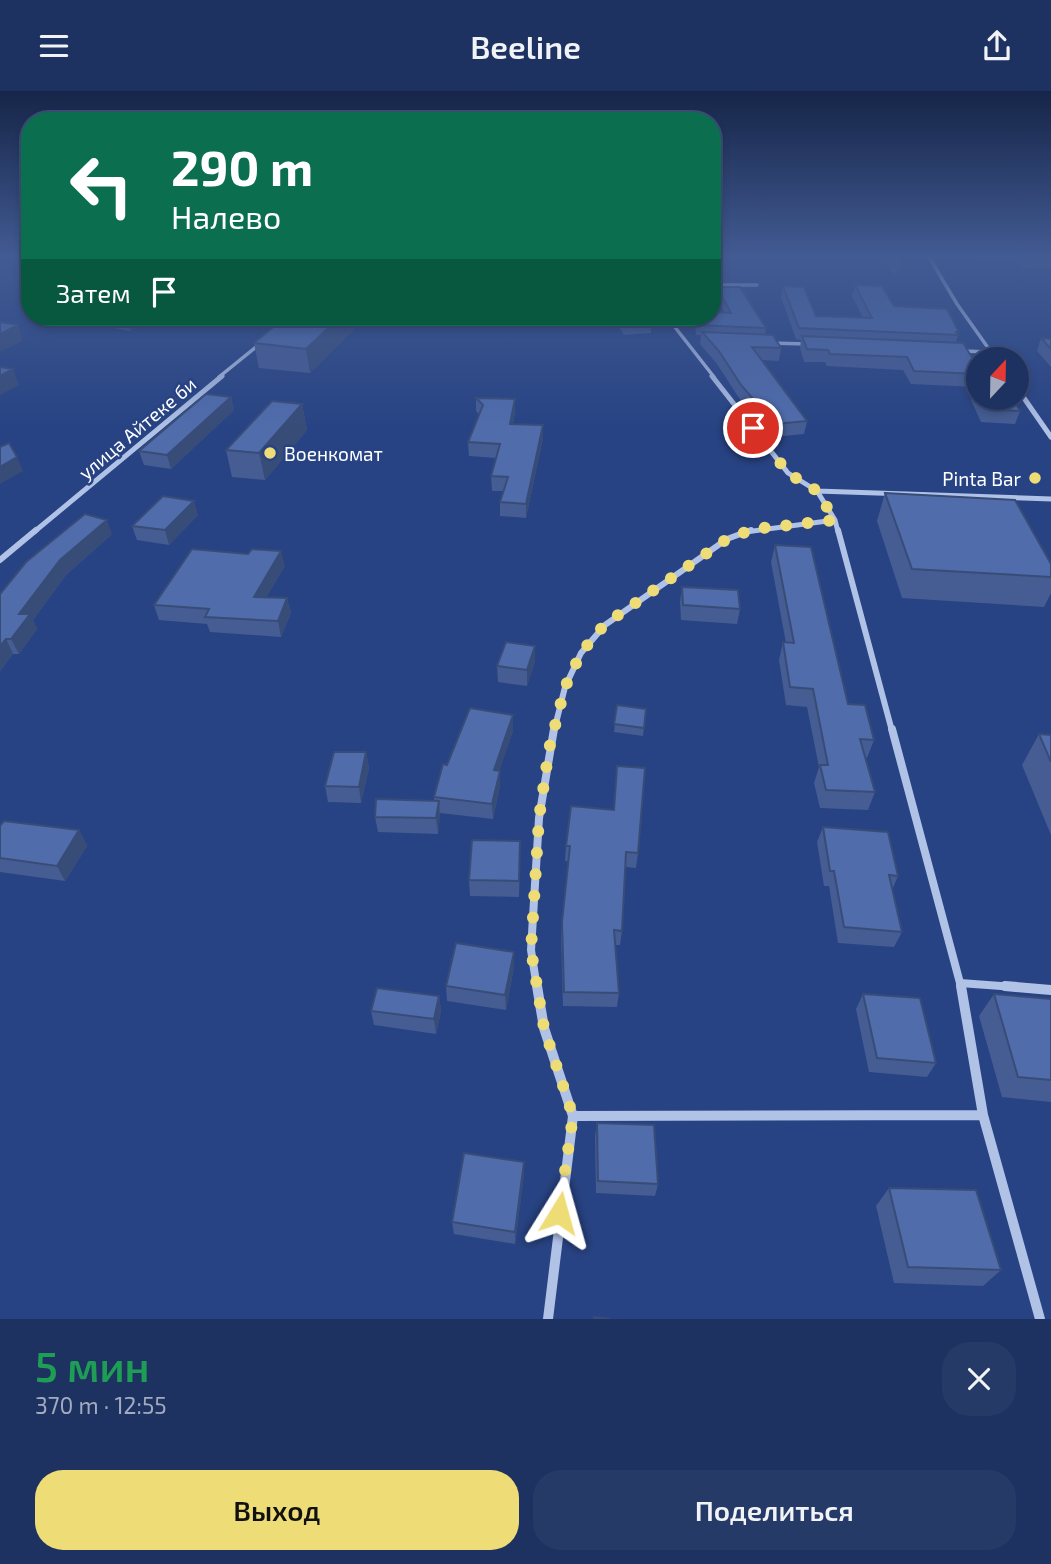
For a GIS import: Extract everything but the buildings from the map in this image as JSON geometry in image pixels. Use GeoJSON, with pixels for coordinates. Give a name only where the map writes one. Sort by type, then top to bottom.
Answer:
{"type":"FeatureCollection","features":[{"type":"Feature","properties":{"kind":"street"},"geometry":{"type":"LineString","coordinates":[[965,314],[988,347]]}},
{"type":"Feature","properties":{"kind":"street"},"geometry":{"type":"LineString","coordinates":[[674,326],[788,473],[817,491],[835,520],[960,983],[983,1115],[1040,1319]]}},
{"type":"Feature","properties":{"kind":"street"},"geometry":{"type":"LineString","coordinates":[[685,339],[699,340]]}},
{"type":"Feature","properties":{"kind":"street","name":"улица Айтеке би"},"geometry":{"type":"LineString","coordinates":[[0,560],[263,341]]}},
{"type":"Feature","properties":{"kind":"street"},"geometry":{"type":"LineString","coordinates":[[755,342],[810,344]]}},
{"type":"Feature","properties":{"kind":"street"},"geometry":{"type":"LineString","coordinates":[[950,350],[966,351]]}},
{"type":"Feature","properties":{"kind":"street"},"geometry":{"type":"LineString","coordinates":[[1029,405],[1051,437]]}},
{"type":"Feature","properties":{"kind":"street"},"geometry":{"type":"LineString","coordinates":[[817,491],[1051,499]]}},
{"type":"Feature","properties":{"kind":"street"},"geometry":{"type":"LineString","coordinates":[[548,1319],[573,1116],[544,1028],[531,950],[541,804],[549,749],[570,675],[581,653],[604,625],[727,539],[754,529],[835,520]]}},
{"type":"Feature","properties":{"kind":"street"},"geometry":{"type":"LineString","coordinates":[[960,983],[1051,990]]}},
{"type":"Feature","properties":{"kind":"street"},"geometry":{"type":"LineString","coordinates":[[573,1116],[983,1115]]}},
{"type":"Feature","properties":{"kind":"place","name":"Военкомат"},"geometry":{"type":"Point","coordinates":[270,453]}},
{"type":"Feature","properties":{"kind":"place","name":"Pinta Bar"},"geometry":{"type":"Point","coordinates":[1035,478]}},
{"type":"Feature","properties":{"kind":"route"},"geometry":{"type":"LineString","coordinates":[[559,1213],[573,1116],[544,1028],[531,950],[539,818],[549,749],[565,687],[581,653],[604,625],[727,539],[754,529],[792,527],[835,520],[817,491],[788,473],[753,428]]}}]}
